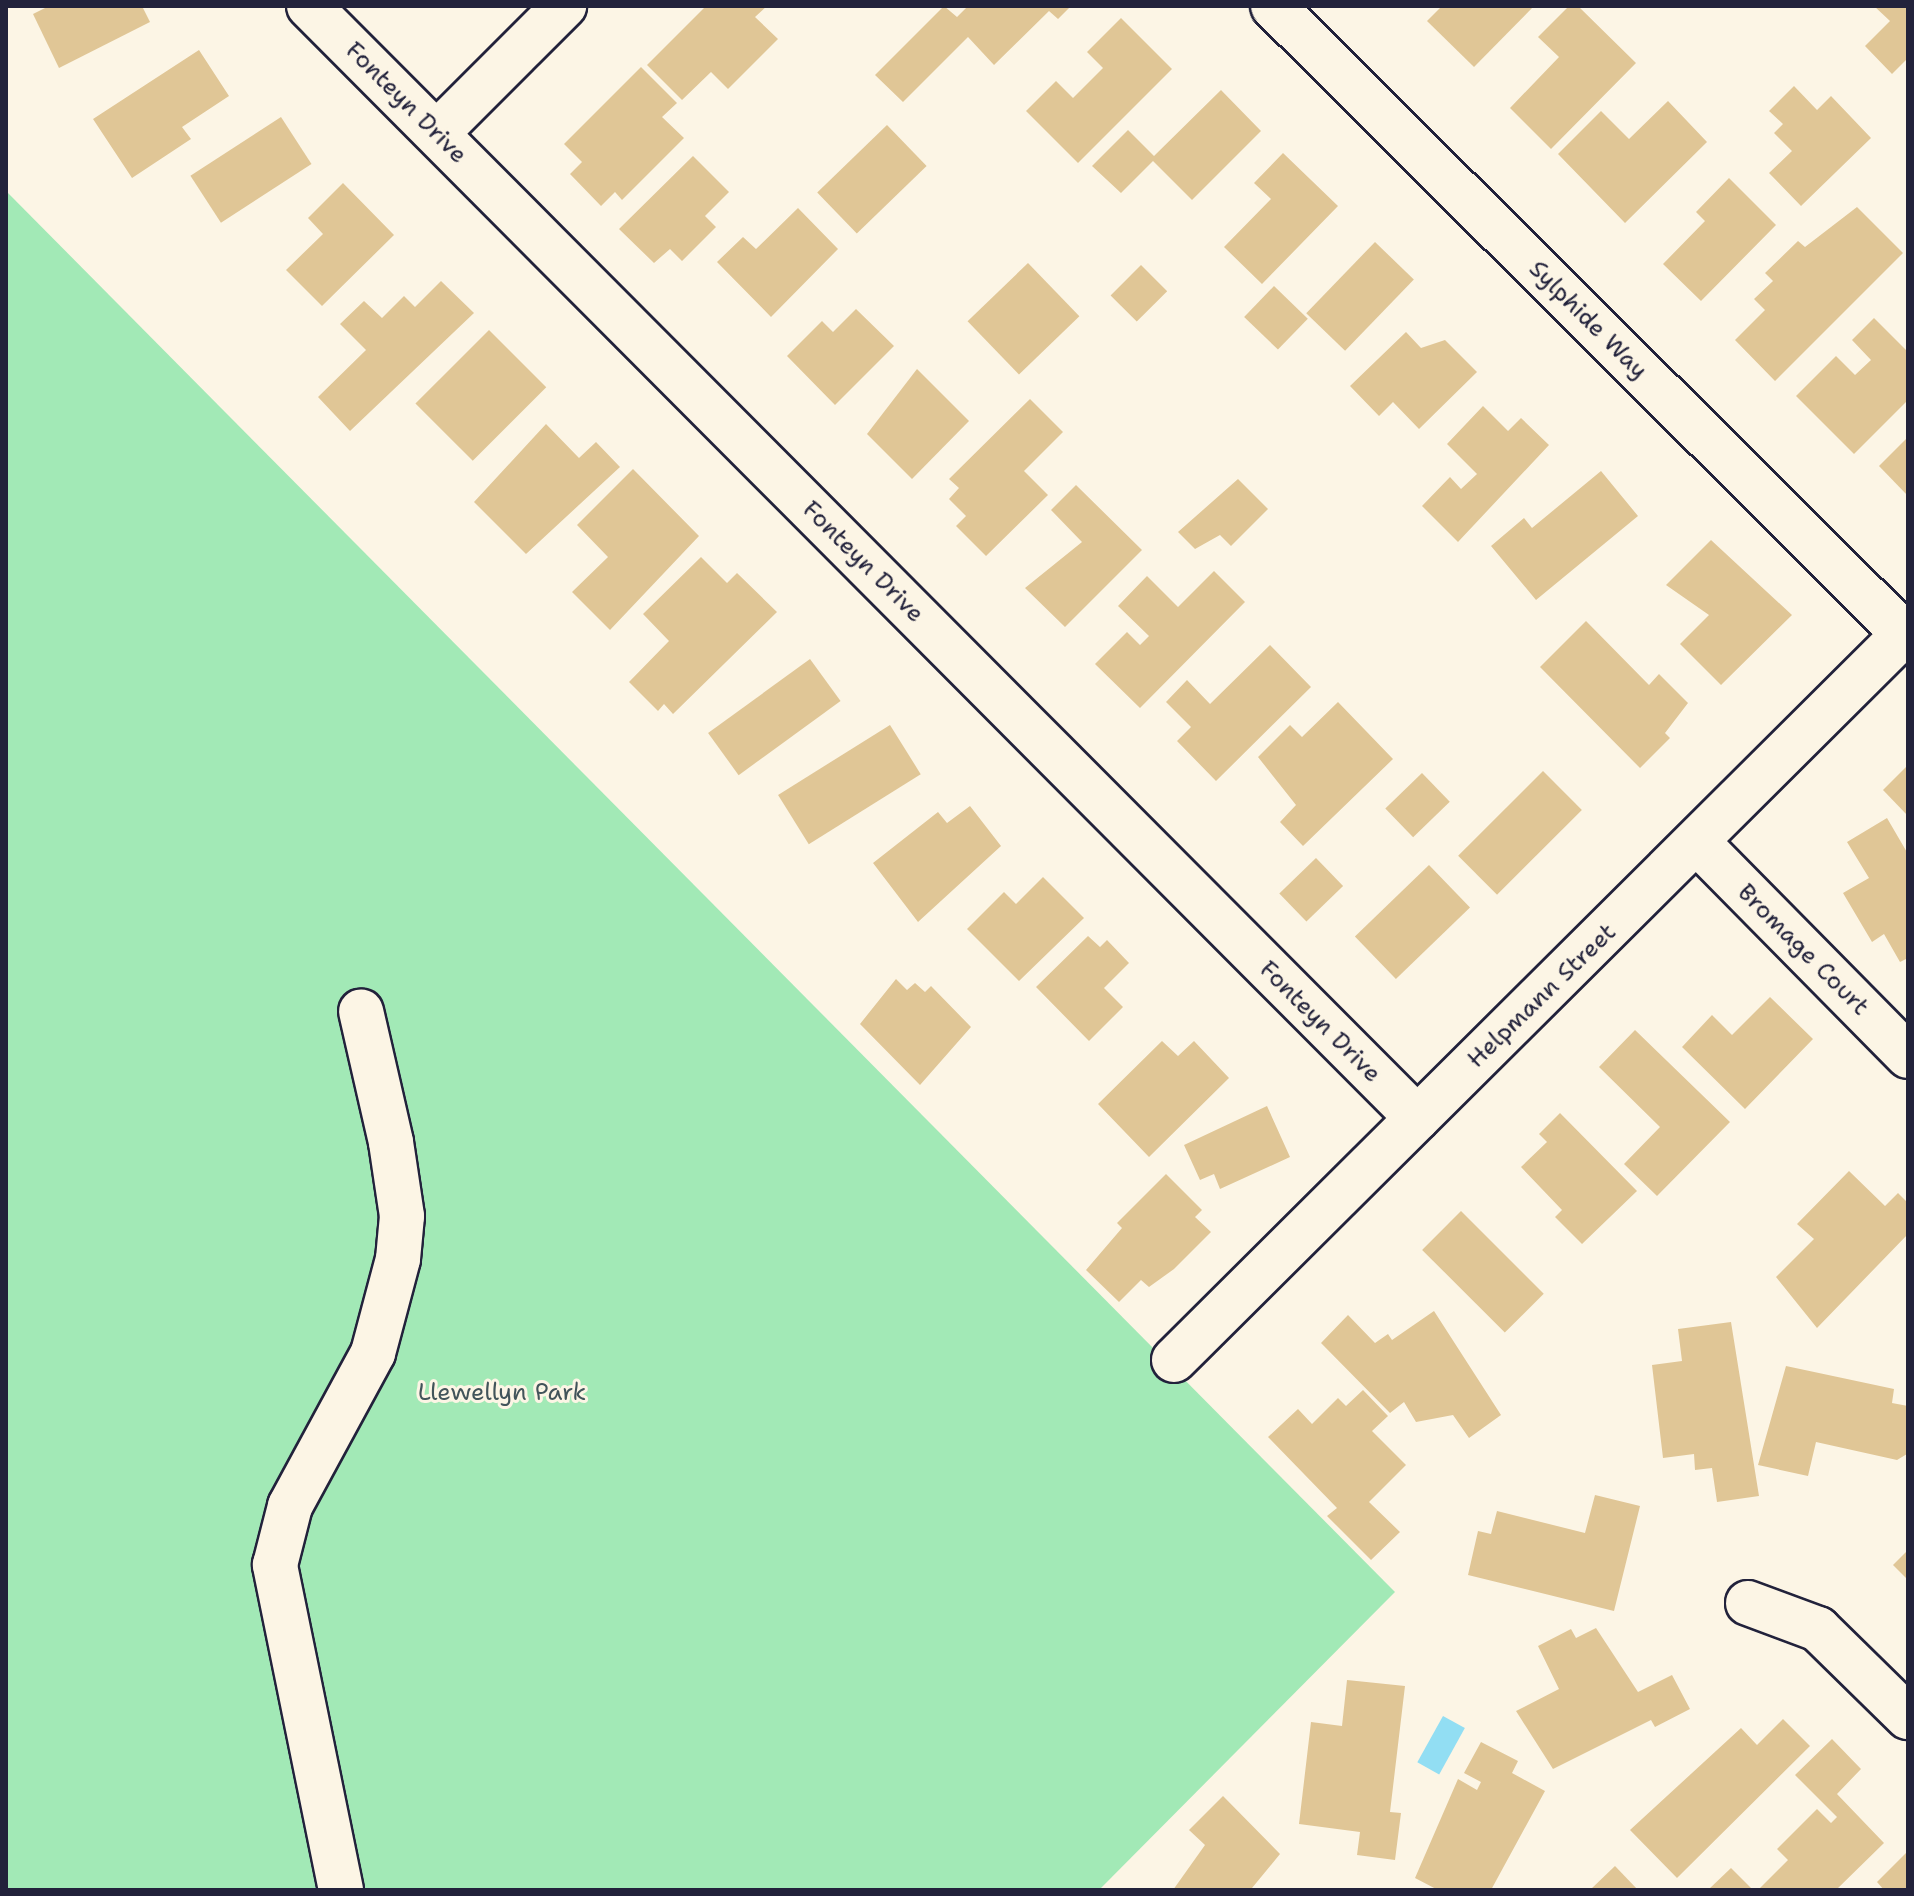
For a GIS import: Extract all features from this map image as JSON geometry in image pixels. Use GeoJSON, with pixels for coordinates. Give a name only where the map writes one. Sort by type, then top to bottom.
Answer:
{"type":"FeatureCollection","features":[{"type":"Feature","properties":{"kind":"street","name":"Fonteyn Drive"},"geometry":{"type":"LineString","coordinates":[[309,6],[1417,1118]]}},
{"type":"Feature","properties":{"kind":"street"},"geometry":{"type":"LineString","coordinates":[[437,133],[564,6]]}},
{"type":"Feature","properties":{"kind":"street","name":"Sylphide Way"},"geometry":{"type":"LineString","coordinates":[[1273,6],[1906,632]]}},
{"type":"Feature","properties":{"kind":"street","name":"Helpmann Street"},"geometry":{"type":"LineString","coordinates":[[1174,1360],[1698,843],[1906,632]]}},
{"type":"Feature","properties":{"kind":"street","name":"Bromage Court"},"geometry":{"type":"LineString","coordinates":[[1698,843],[1908,1056]]}},
{"type":"Feature","properties":{"kind":"street"},"geometry":{"type":"LineString","coordinates":[[341,1890],[275,1565],[290,1506],[345,1414],[392,1298],[402,1216],[361,1011]]}},
{"type":"Feature","properties":{"kind":"street"},"geometry":{"type":"LineString","coordinates":[[1748,1603],[1818,1629],[1908,1717]]}},
{"type":"Feature","properties":{"kind":"green space","name":"Llewellyn Park"},"geometry":{"type":"Polygon","coordinates":[[[6,191],[1395,1592],[1099,1890],[6,1890],[6,191]]]}},
{"type":"Feature","properties":{"kind":"water"},"geometry":{"type":"Polygon","coordinates":[[[1443,1716],[1465,1728],[1439,1774],[1417,1762],[1443,1716]]]}},
{"type":"Feature","properties":{"kind":"building"},"geometry":{"type":"Polygon","coordinates":[[[49,6],[142,6],[150,22],[59,68],[33,14],[49,6]]]}},
{"type":"Feature","properties":{"kind":"building"},"geometry":{"type":"Polygon","coordinates":[[[706,6],[767,6],[755,17],[778,39],[728,89],[711,72],[682,100],[647,65],[706,6]]]}},
{"type":"Feature","properties":{"kind":"building"},"geometry":{"type":"Polygon","coordinates":[[[944,6],[957,17],[968,6],[1071,6],[1058,19],[1049,11],[994,65],[968,37],[903,102],[875,75],[944,6]]]}},
{"type":"Feature","properties":{"kind":"building"},"geometry":{"type":"Polygon","coordinates":[[[1442,6],[1534,6],[1474,67],[1427,21],[1442,6]]]}},
{"type":"Feature","properties":{"kind":"building"},"geometry":{"type":"Polygon","coordinates":[[[1569,6],[1578,6],[1636,63],[1551,149],[1510,108],[1559,57],[1538,37],[1569,6]]]}},
{"type":"Feature","properties":{"kind":"building"},"geometry":{"type":"Polygon","coordinates":[[[1874,6],[1908,6],[1908,58],[1892,74],[1865,46],[1890,21],[1874,6]]]}},
{"type":"Feature","properties":{"kind":"building"},"geometry":{"type":"Polygon","coordinates":[[[1121,18],[1172,69],[1078,163],[1026,111],[1056,81],[1073,98],[1103,68],[1087,52],[1121,18]]]}},
{"type":"Feature","properties":{"kind":"building"},"geometry":{"type":"Polygon","coordinates":[[[199,50],[229,96],[182,127],[191,139],[132,178],[93,119],[199,50]]]}},
{"type":"Feature","properties":{"kind":"building"},"geometry":{"type":"Polygon","coordinates":[[[641,67],[677,103],[662,117],[684,138],[622,200],[615,192],[601,206],[570,174],[582,162],[564,144],[641,67]]]}},
{"type":"Feature","properties":{"kind":"building"},"geometry":{"type":"Polygon","coordinates":[[[1794,86],[1817,110],[1831,96],[1871,138],[1801,206],[1769,173],[1792,151],[1774,133],[1783,124],[1769,111],[1794,86]]]}},
{"type":"Feature","properties":{"kind":"building"},"geometry":{"type":"Polygon","coordinates":[[[1221,90],[1261,131],[1192,200],[1153,161],[1121,193],[1092,166],[1128,130],[1154,156],[1221,90]]]}},
{"type":"Feature","properties":{"kind":"building"},"geometry":{"type":"Polygon","coordinates":[[[1668,101],[1707,142],[1625,223],[1558,154],[1601,111],[1629,139],[1668,101]]]}},
{"type":"Feature","properties":{"kind":"building"},"geometry":{"type":"Polygon","coordinates":[[[281,117],[311,164],[221,223],[190,176],[281,117]]]}},
{"type":"Feature","properties":{"kind":"building"},"geometry":{"type":"Polygon","coordinates":[[[887,125],[927,166],[857,233],[817,192],[887,125]]]}},
{"type":"Feature","properties":{"kind":"building"},"geometry":{"type":"Polygon","coordinates":[[[1283,153],[1338,206],[1262,284],[1224,247],[1271,199],[1254,183],[1283,153]]]}},
{"type":"Feature","properties":{"kind":"building"},"geometry":{"type":"Polygon","coordinates":[[[693,156],[729,192],[705,216],[716,227],[682,261],[670,249],[654,263],[619,229],[693,156]]]}},
{"type":"Feature","properties":{"kind":"building"},"geometry":{"type":"Polygon","coordinates":[[[1729,178],[1776,225],[1701,301],[1663,264],[1705,221],[1696,212],[1729,178]]]}},
{"type":"Feature","properties":{"kind":"building"},"geometry":{"type":"Polygon","coordinates":[[[343,183],[394,235],[322,306],[286,270],[323,234],[308,218],[343,183]]]}},
{"type":"Feature","properties":{"kind":"building"},"geometry":{"type":"Polygon","coordinates":[[[1857,207],[1903,253],[1775,381],[1735,340],[1765,310],[1754,299],[1773,281],[1765,273],[1798,241],[1805,247],[1857,207]]]}},
{"type":"Feature","properties":{"kind":"building"},"geometry":{"type":"Polygon","coordinates":[[[798,208],[838,249],[771,317],[717,262],[743,237],[756,249],[798,208]]]}},
{"type":"Feature","properties":{"kind":"building"},"geometry":{"type":"Polygon","coordinates":[[[1375,242],[1414,280],[1345,351],[1306,313],[1375,242]]]}},
{"type":"Feature","properties":{"kind":"building"},"geometry":{"type":"Polygon","coordinates":[[[1028,263],[1079,316],[1019,375],[968,321],[1028,263]]]}},
{"type":"Feature","properties":{"kind":"building"},"geometry":{"type":"Polygon","coordinates":[[[1141,265],[1167,291],[1137,322],[1111,295],[1141,265]]]}},
{"type":"Feature","properties":{"kind":"building"},"geometry":{"type":"Polygon","coordinates":[[[441,281],[474,313],[350,431],[318,397],[366,350],[340,324],[364,301],[382,318],[404,296],[415,307],[441,281]]]}},
{"type":"Feature","properties":{"kind":"building"},"geometry":{"type":"Polygon","coordinates":[[[1274,286],[1308,319],[1278,350],[1244,317],[1274,286]]]}},
{"type":"Feature","properties":{"kind":"building"},"geometry":{"type":"Polygon","coordinates":[[[856,309],[894,346],[835,405],[787,356],[822,321],[833,332],[856,309]]]}},
{"type":"Feature","properties":{"kind":"building"},"geometry":{"type":"Polygon","coordinates":[[[1874,318],[1908,352],[1908,400],[1854,454],[1796,396],[1836,356],[1855,375],[1871,360],[1852,340],[1874,318]]]}},
{"type":"Feature","properties":{"kind":"building"},"geometry":{"type":"Polygon","coordinates":[[[489,330],[546,387],[473,461],[415,404],[489,330]]]}},
{"type":"Feature","properties":{"kind":"building"},"geometry":{"type":"Polygon","coordinates":[[[1406,332],[1421,348],[1445,340],[1477,372],[1419,429],[1393,402],[1379,416],[1350,386],[1406,332]]]}},
{"type":"Feature","properties":{"kind":"building"},"geometry":{"type":"Polygon","coordinates":[[[917,369],[969,421],[912,479],[867,434],[917,369]]]}},
{"type":"Feature","properties":{"kind":"building"},"geometry":{"type":"Polygon","coordinates":[[[1030,399],[1063,432],[1024,471],[1048,495],[986,556],[956,526],[966,516],[949,499],[959,488],[949,479],[1030,399]]]}},
{"type":"Feature","properties":{"kind":"building"},"geometry":{"type":"Polygon","coordinates":[[[1483,406],[1508,431],[1521,418],[1549,445],[1458,542],[1422,506],[1450,477],[1461,489],[1477,474],[1447,444],[1483,406]]]}},
{"type":"Feature","properties":{"kind":"building"},"geometry":{"type":"Polygon","coordinates":[[[546,424],[579,458],[596,442],[620,467],[526,554],[474,502],[546,424]]]}},
{"type":"Feature","properties":{"kind":"building"},"geometry":{"type":"Polygon","coordinates":[[[1908,437],[1908,496],[1879,466],[1908,437]]]}},
{"type":"Feature","properties":{"kind":"building"},"geometry":{"type":"Polygon","coordinates":[[[633,469],[699,536],[610,630],[572,592],[608,557],[577,525],[633,469]]]}},
{"type":"Feature","properties":{"kind":"building"},"geometry":{"type":"Polygon","coordinates":[[[1601,471],[1638,516],[1536,600],[1491,546],[1524,518],[1532,528],[1601,471]]]}},
{"type":"Feature","properties":{"kind":"building"},"geometry":{"type":"Polygon","coordinates":[[[1238,479],[1268,509],[1231,546],[1220,535],[1195,549],[1178,532],[1238,479]]]}},
{"type":"Feature","properties":{"kind":"building"},"geometry":{"type":"Polygon","coordinates":[[[1076,485],[1142,550],[1065,627],[1025,588],[1082,542],[1051,510],[1076,485]]]}},
{"type":"Feature","properties":{"kind":"building"},"geometry":{"type":"Polygon","coordinates":[[[1711,540],[1792,615],[1721,685],[1680,644],[1709,615],[1666,585],[1711,540]]]}},
{"type":"Feature","properties":{"kind":"building"},"geometry":{"type":"Polygon","coordinates":[[[701,557],[727,583],[737,573],[777,612],[673,714],[664,704],[658,711],[629,682],[669,641],[643,614],[701,557]]]}},
{"type":"Feature","properties":{"kind":"building"},"geometry":{"type":"Polygon","coordinates":[[[1214,571],[1245,602],[1140,708],[1095,664],[1127,632],[1140,645],[1149,636],[1118,606],[1147,576],[1178,607],[1214,571]]]}},
{"type":"Feature","properties":{"kind":"building"},"geometry":{"type":"Polygon","coordinates":[[[1586,621],[1649,685],[1659,674],[1688,703],[1665,733],[1670,738],[1640,768],[1540,667],[1586,621]]]}},
{"type":"Feature","properties":{"kind":"building"},"geometry":{"type":"Polygon","coordinates":[[[1270,645],[1311,687],[1216,781],[1177,741],[1191,727],[1166,702],[1187,680],[1210,704],[1270,645]]]}},
{"type":"Feature","properties":{"kind":"building"},"geometry":{"type":"Polygon","coordinates":[[[810,659],[841,701],[739,775],[708,733],[810,659]]]}},
{"type":"Feature","properties":{"kind":"building"},"geometry":{"type":"Polygon","coordinates":[[[1338,702],[1393,759],[1303,846],[1280,822],[1296,805],[1258,757],[1290,725],[1302,737],[1338,702]]]}},
{"type":"Feature","properties":{"kind":"building"},"geometry":{"type":"Polygon","coordinates":[[[890,725],[921,774],[809,844],[778,795],[890,725]]]}},
{"type":"Feature","properties":{"kind":"building"},"geometry":{"type":"Polygon","coordinates":[[[1908,765],[1908,816],[1883,790],[1908,765]]]}},
{"type":"Feature","properties":{"kind":"building"},"geometry":{"type":"Polygon","coordinates":[[[1543,771],[1582,810],[1497,895],[1458,856],[1543,771]]]}},
{"type":"Feature","properties":{"kind":"building"},"geometry":{"type":"Polygon","coordinates":[[[1422,773],[1450,802],[1413,837],[1385,808],[1422,773]]]}},
{"type":"Feature","properties":{"kind":"building"},"geometry":{"type":"Polygon","coordinates":[[[970,806],[1001,846],[918,922],[873,863],[938,812],[947,823],[970,806]]]}},
{"type":"Feature","properties":{"kind":"building"},"geometry":{"type":"Polygon","coordinates":[[[1887,818],[1908,854],[1908,958],[1900,962],[1884,934],[1872,942],[1843,893],[1869,878],[1847,842],[1887,818]]]}},
{"type":"Feature","properties":{"kind":"building"},"geometry":{"type":"Polygon","coordinates":[[[1316,858],[1343,886],[1306,921],[1279,893],[1316,858]]]}},
{"type":"Feature","properties":{"kind":"building"},"geometry":{"type":"Polygon","coordinates":[[[1429,865],[1470,907],[1396,979],[1355,937],[1429,865]]]}},
{"type":"Feature","properties":{"kind":"building"},"geometry":{"type":"Polygon","coordinates":[[[1043,877],[1084,918],[1019,981],[967,929],[1004,892],[1016,904],[1043,877]]]}},
{"type":"Feature","properties":{"kind":"building"},"geometry":{"type":"Polygon","coordinates":[[[1088,936],[1100,947],[1107,940],[1129,963],[1104,988],[1123,1007],[1089,1041],[1036,987],[1088,936]]]}},
{"type":"Feature","properties":{"kind":"building"},"geometry":{"type":"Polygon","coordinates":[[[896,979],[907,990],[915,983],[925,992],[931,986],[971,1027],[920,1085],[860,1024],[896,979]]]}},
{"type":"Feature","properties":{"kind":"building"},"geometry":{"type":"Polygon","coordinates":[[[1770,997],[1813,1039],[1745,1109],[1682,1047],[1712,1015],[1732,1035],[1770,997]]]}},
{"type":"Feature","properties":{"kind":"building"},"geometry":{"type":"Polygon","coordinates":[[[1635,1030],[1730,1122],[1657,1196],[1624,1164],[1660,1127],[1599,1067],[1635,1030]]]}},
{"type":"Feature","properties":{"kind":"building"},"geometry":{"type":"Polygon","coordinates":[[[1162,1041],[1178,1056],[1194,1041],[1229,1078],[1149,1157],[1098,1104],[1162,1041]]]}},
{"type":"Feature","properties":{"kind":"building"},"geometry":{"type":"Polygon","coordinates":[[[1267,1106],[1290,1157],[1220,1189],[1214,1174],[1200,1180],[1184,1145],[1267,1106]]]}},
{"type":"Feature","properties":{"kind":"building"},"geometry":{"type":"Polygon","coordinates":[[[1560,1113],[1637,1191],[1582,1244],[1555,1217],[1562,1210],[1521,1167],[1547,1142],[1539,1134],[1560,1113]]]}},
{"type":"Feature","properties":{"kind":"building"},"geometry":{"type":"Polygon","coordinates":[[[1849,1171],[1885,1206],[1898,1193],[1908,1203],[1908,1234],[1817,1328],[1776,1277],[1814,1239],[1797,1224],[1849,1171]]]}},
{"type":"Feature","properties":{"kind":"building"},"geometry":{"type":"Polygon","coordinates":[[[1166,1174],[1202,1210],[1195,1217],[1211,1232],[1174,1269],[1149,1287],[1141,1280],[1119,1302],[1086,1270],[1122,1228],[1117,1223],[1166,1174]]]}},
{"type":"Feature","properties":{"kind":"building"},"geometry":{"type":"Polygon","coordinates":[[[1461,1211],[1544,1294],[1505,1333],[1422,1250],[1461,1211]]]}},
{"type":"Feature","properties":{"kind":"building"},"geometry":{"type":"Polygon","coordinates":[[[1434,1311],[1501,1415],[1469,1438],[1453,1415],[1416,1422],[1404,1402],[1390,1413],[1321,1343],[1348,1315],[1375,1343],[1388,1334],[1392,1340],[1434,1311]]]}},
{"type":"Feature","properties":{"kind":"building"},"geometry":{"type":"Polygon","coordinates":[[[1731,1322],[1759,1496],[1717,1502],[1712,1468],[1695,1470],[1694,1454],[1663,1458],[1652,1365],[1682,1361],[1678,1329],[1731,1322]]]}},
{"type":"Feature","properties":{"kind":"building"},"geometry":{"type":"Polygon","coordinates":[[[1786,1366],[1894,1389],[1892,1403],[1908,1406],[1907,1454],[1897,1460],[1816,1442],[1808,1476],[1758,1465],[1786,1366]]]}},
{"type":"Feature","properties":{"kind":"building"},"geometry":{"type":"Polygon","coordinates":[[[1363,1390],[1388,1416],[1372,1431],[1406,1465],[1369,1502],[1400,1532],[1371,1560],[1327,1516],[1337,1508],[1268,1437],[1298,1409],[1312,1424],[1338,1398],[1346,1406],[1363,1390]]]}},
{"type":"Feature","properties":{"kind":"building"},"geometry":{"type":"Polygon","coordinates":[[[1595,1495],[1640,1506],[1614,1611],[1468,1575],[1478,1531],[1491,1534],[1497,1511],[1585,1533],[1595,1495]]]}},
{"type":"Feature","properties":{"kind":"building"},"geometry":{"type":"Polygon","coordinates":[[[1908,1550],[1908,1580],[1893,1565],[1908,1550]]]}},
{"type":"Feature","properties":{"kind":"building"},"geometry":{"type":"Polygon","coordinates":[[[1596,1628],[1638,1692],[1672,1675],[1690,1709],[1655,1727],[1651,1720],[1553,1769],[1516,1711],[1559,1689],[1538,1646],[1571,1629],[1576,1638],[1596,1628]]]}},
{"type":"Feature","properties":{"kind":"building"},"geometry":{"type":"Polygon","coordinates":[[[1347,1680],[1405,1686],[1390,1812],[1401,1813],[1395,1860],[1357,1855],[1360,1832],[1299,1824],[1311,1722],[1342,1726],[1347,1680]]]}},
{"type":"Feature","properties":{"kind":"building"},"geometry":{"type":"Polygon","coordinates":[[[1783,1719],[1810,1746],[1677,1878],[1630,1830],[1741,1728],[1757,1745],[1783,1719]]]}},
{"type":"Feature","properties":{"kind":"building"},"geometry":{"type":"Polygon","coordinates":[[[1832,1739],[1861,1769],[1837,1794],[1884,1843],[1836,1890],[1758,1890],[1788,1860],[1777,1849],[1817,1809],[1831,1823],[1837,1817],[1795,1775],[1832,1739]]]}},
{"type":"Feature","properties":{"kind":"building"},"geometry":{"type":"Polygon","coordinates":[[[1481,1742],[1518,1761],[1512,1773],[1545,1791],[1491,1890],[1438,1890],[1415,1878],[1458,1779],[1477,1790],[1481,1782],[1464,1773],[1481,1742]]]}},
{"type":"Feature","properties":{"kind":"building"},"geometry":{"type":"Polygon","coordinates":[[[1223,1796],[1280,1854],[1252,1888],[1173,1890],[1205,1845],[1189,1830],[1223,1796]]]}},
{"type":"Feature","properties":{"kind":"building"},"geometry":{"type":"Polygon","coordinates":[[[1908,1851],[1908,1890],[1884,1890],[1877,1882],[1908,1851]]]}},
{"type":"Feature","properties":{"kind":"building"},"geometry":{"type":"Polygon","coordinates":[[[1615,1866],[1638,1890],[1590,1890],[1615,1866]]]}},
{"type":"Feature","properties":{"kind":"building"},"geometry":{"type":"Polygon","coordinates":[[[1731,1868],[1753,1890],[1708,1890],[1731,1868]]]}}]}
